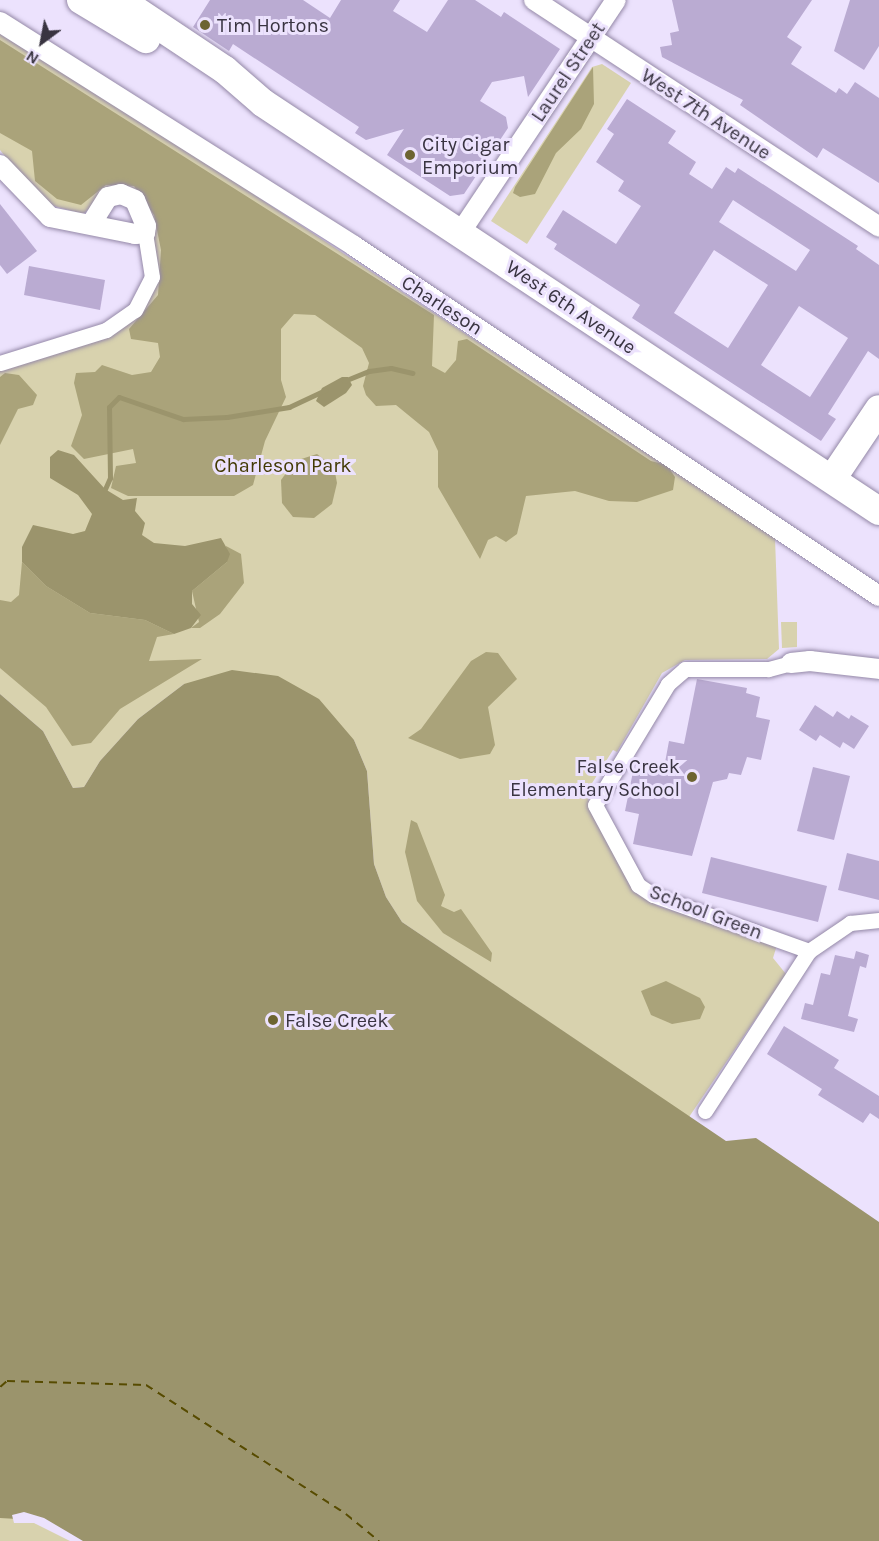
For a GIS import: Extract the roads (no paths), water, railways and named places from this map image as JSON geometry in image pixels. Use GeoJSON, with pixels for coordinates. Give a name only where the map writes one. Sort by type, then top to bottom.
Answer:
{"type":"FeatureCollection","features":[{"type":"Feature","properties":{"kind":"main road","name":"West 6th Avenue"},"geometry":{"type":"LineString","coordinates":[[81,0],[217,82],[264,103]]}},
{"type":"Feature","properties":{"kind":"main road","name":"West 6th Avenue"},"geometry":{"type":"LineString","coordinates":[[120,0],[225,69],[264,103],[879,510]]}},
{"type":"Feature","properties":{"kind":"main road"},"geometry":{"type":"LineString","coordinates":[[832,479],[879,409]]}},
{"type":"Feature","properties":{"kind":"street","name":"West 7th Avenue"},"geometry":{"type":"LineString","coordinates":[[534,0],[879,227]]}},
{"type":"Feature","properties":{"kind":"street","name":"Laurel Street"},"geometry":{"type":"LineString","coordinates":[[460,233],[616,0]]}},
{"type":"Feature","properties":{"kind":"street","name":"Charleson"},"geometry":{"type":"LineString","coordinates":[[0,22],[344,240],[879,596]]}},
{"type":"Feature","properties":{"kind":"street"},"geometry":{"type":"LineString","coordinates":[[0,165],[41,212],[61,220],[145,233]]}},
{"type":"Feature","properties":{"kind":"street"},"geometry":{"type":"LineString","coordinates":[[0,363],[106,330],[135,310],[152,277],[141,208],[121,194],[108,197],[92,223]]}},
{"type":"Feature","properties":{"kind":"street"},"geometry":{"type":"LineString","coordinates":[[791,663],[810,661],[879,669]]}},
{"type":"Feature","properties":{"kind":"street","name":"School Green"},"geometry":{"type":"LineString","coordinates":[[791,663],[768,669],[685,669],[668,684],[595,805],[638,885],[653,896],[809,951]]}},
{"type":"Feature","properties":{"kind":"street"},"geometry":{"type":"LineString","coordinates":[[705,1111],[809,951],[842,926],[879,920]]}},
{"type":"Feature","properties":{"kind":"waterway"},"geometry":{"type":"LineString","coordinates":[[344,381],[369,371],[391,368],[412,373]]}},
{"type":"Feature","properties":{"kind":"waterway"},"geometry":{"type":"LineString","coordinates":[[105,489],[110,478],[109,407],[119,397],[183,419],[227,417],[289,407],[325,390]]}},
{"type":"Feature","properties":{"kind":"place","name":"Tim Hortons"},"geometry":{"type":"Point","coordinates":[205,25]}},
{"type":"Feature","properties":{"kind":"place","name":"City Cigar Emporium"},"geometry":{"type":"Point","coordinates":[410,155]}},
{"type":"Feature","properties":{"kind":"place","name":"False Creek Elementary School"},"geometry":{"type":"Point","coordinates":[692,777]}},
{"type":"Feature","properties":{"kind":"place","name":"False Creek"},"geometry":{"type":"Point","coordinates":[273,1020]}},
{"type":"Feature","properties":{"kind":"park label","name":"Charleson Park"},"geometry":{"type":"Point","coordinates":[283,465]}}]}
